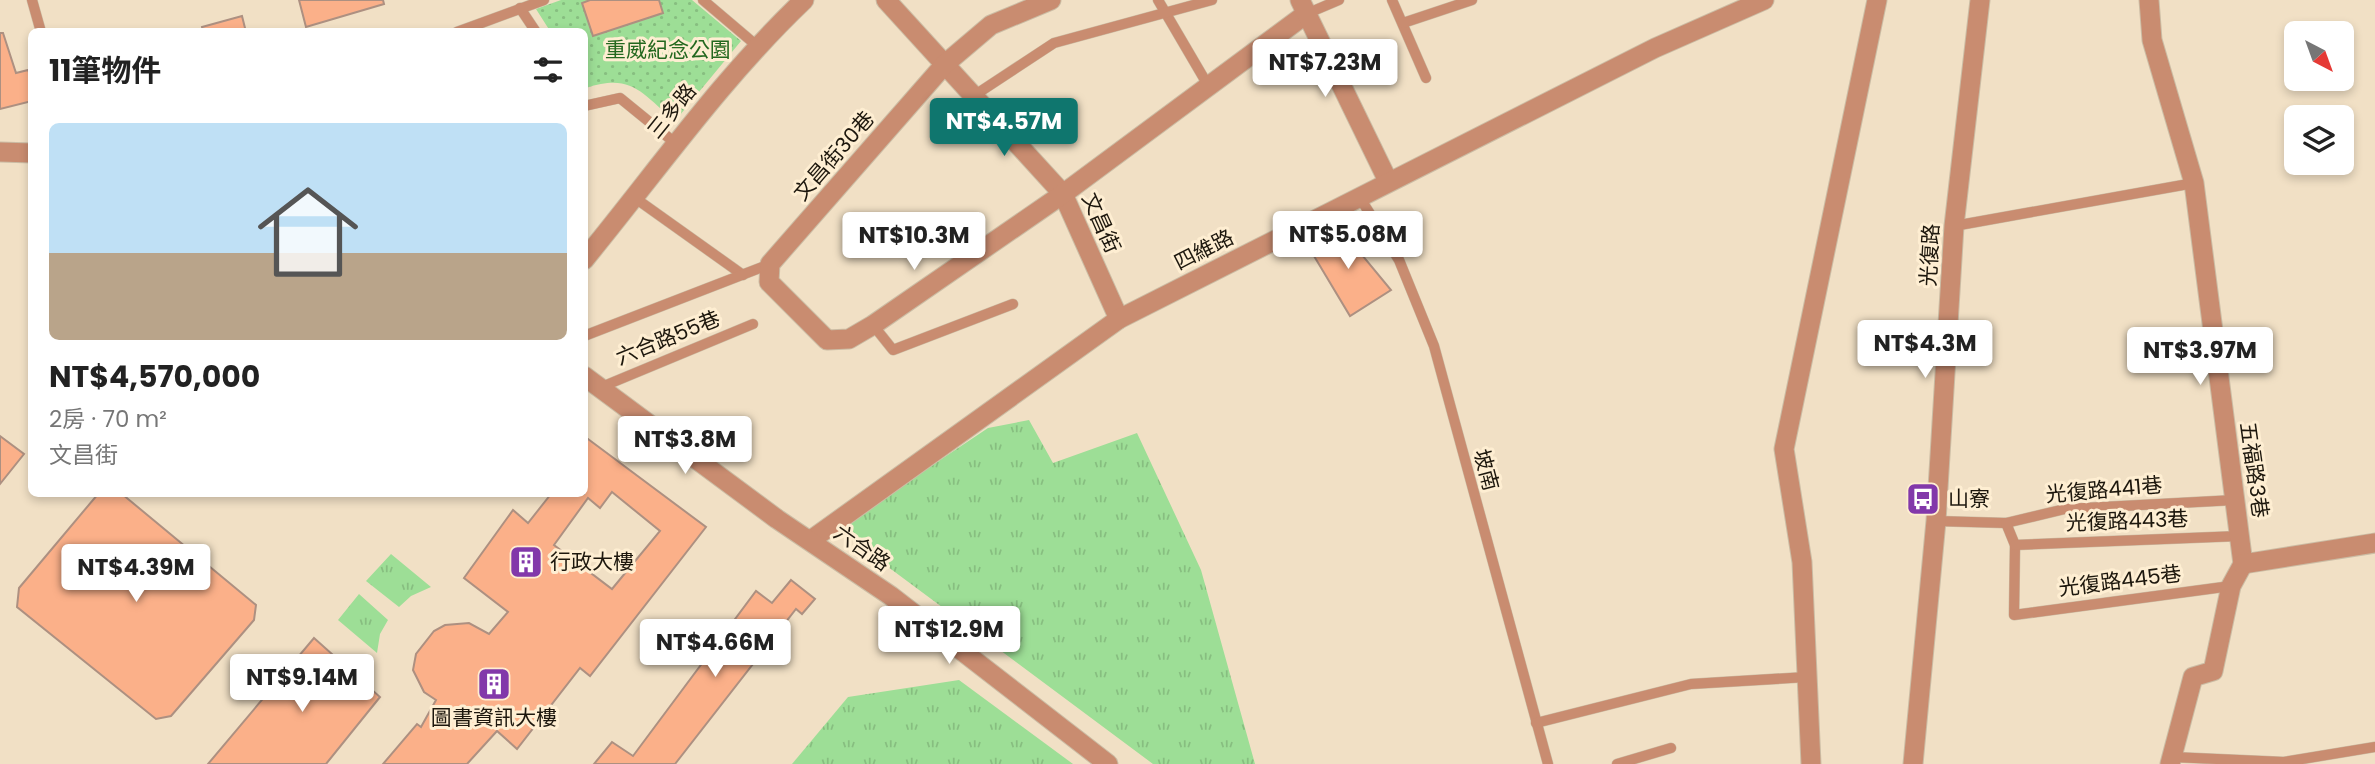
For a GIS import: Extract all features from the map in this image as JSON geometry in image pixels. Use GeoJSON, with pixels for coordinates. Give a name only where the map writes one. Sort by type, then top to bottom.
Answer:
{"type":"FeatureCollection","features":[{"type":"Feature","properties":{"kind":"street","name":"三多路"},"geometry":{"type":"LineString","coordinates":[[588,255],[635,198],[674,142],[757,45],[804,0]]}},
{"type":"Feature","properties":{"kind":"street","name":"文昌街"},"geometry":{"type":"LineString","coordinates":[[886,0],[1062,194],[1119,319]]}},
{"type":"Feature","properties":{"kind":"street","name":"文昌街30巷"},"geometry":{"type":"LineString","coordinates":[[770,273],[945,64],[991,25],[1051,0]]}},
{"type":"Feature","properties":{"kind":"street","name":"四維路"},"geometry":{"type":"LineString","coordinates":[[811,541],[1119,319],[1655,48],[1764,0]]}},
{"type":"Feature","properties":{"kind":"street"},"geometry":{"type":"LineString","coordinates":[[1811,764],[1802,562],[1784,449],[1877,0]]}},
{"type":"Feature","properties":{"kind":"street","name":"光復路"},"geometry":{"type":"LineString","coordinates":[[1913,764],[1936,521],[1954,226],[1980,0]]}},
{"type":"Feature","properties":{"kind":"street","name":"五福路3巷"},"geometry":{"type":"LineString","coordinates":[[2149,0],[2152,40],[2194,183],[2243,564]]}},
{"type":"Feature","properties":{"kind":"street"},"geometry":{"type":"LineString","coordinates":[[770,273],[827,340],[849,339],[873,326],[1210,88],[1303,7],[1388,181]]}},
{"type":"Feature","properties":{"kind":"street"},"geometry":{"type":"LineString","coordinates":[[0,152],[28,153]]}},
{"type":"Feature","properties":{"kind":"street","name":"六合路"},"geometry":{"type":"LineString","coordinates":[[592,382],[891,596],[1108,764]]}},
{"type":"Feature","properties":{"kind":"street"},"geometry":{"type":"LineString","coordinates":[[2171,761],[2193,677],[2213,671],[2231,586],[2243,564],[2375,543]]}},
{"type":"Feature","properties":{"kind":"lane"},"geometry":{"type":"LineString","coordinates":[[32,0],[40,28]]}},
{"type":"Feature","properties":{"kind":"lane"},"geometry":{"type":"LineString","coordinates":[[468,28],[544,0]]}},
{"type":"Feature","properties":{"kind":"lane"},"geometry":{"type":"LineString","coordinates":[[703,0],[757,45]]}},
{"type":"Feature","properties":{"kind":"lane"},"geometry":{"type":"LineString","coordinates":[[1158,0],[1210,88]]}},
{"type":"Feature","properties":{"kind":"lane"},"geometry":{"type":"LineString","coordinates":[[975,95],[1054,43],[1212,0]]}},
{"type":"Feature","properties":{"kind":"lane"},"geometry":{"type":"LineString","coordinates":[[1303,7],[1339,0]]}},
{"type":"Feature","properties":{"kind":"lane"},"geometry":{"type":"LineString","coordinates":[[1392,0],[1426,78]]}},
{"type":"Feature","properties":{"kind":"lane"},"geometry":{"type":"LineString","coordinates":[[1403,23],[1467,1]]}},
{"type":"Feature","properties":{"kind":"lane"},"geometry":{"type":"LineString","coordinates":[[520,8],[533,28]]}},
{"type":"Feature","properties":{"kind":"lane"},"geometry":{"type":"LineString","coordinates":[[588,104],[620,98],[674,142]]}},
{"type":"Feature","properties":{"kind":"lane"},"geometry":{"type":"LineString","coordinates":[[1954,226],[2194,183]]}},
{"type":"Feature","properties":{"kind":"lane"},"geometry":{"type":"LineString","coordinates":[[635,198],[743,275]]}},
{"type":"Feature","properties":{"kind":"lane","name":"坡南"},"geometry":{"type":"LineString","coordinates":[[1360,198],[1399,260],[1434,346],[1548,764]]}},
{"type":"Feature","properties":{"kind":"lane"},"geometry":{"type":"LineString","coordinates":[[588,334],[743,275],[770,273]]}},
{"type":"Feature","properties":{"kind":"lane"},"geometry":{"type":"LineString","coordinates":[[873,326],[893,350],[1013,304]]}},
{"type":"Feature","properties":{"kind":"lane","name":"六合路55巷"},"geometry":{"type":"LineString","coordinates":[[592,382],[753,324]]}},
{"type":"Feature","properties":{"kind":"lane","name":"光復路441巷"},"geometry":{"type":"LineString","coordinates":[[1936,521],[2006,523],[2065,509],[2235,500]]}},
{"type":"Feature","properties":{"kind":"lane"},"geometry":{"type":"LineString","coordinates":[[2006,523],[2015,545]]}},
{"type":"Feature","properties":{"kind":"lane","name":"光復路443巷"},"geometry":{"type":"LineString","coordinates":[[2015,545],[2240,536]]}},
{"type":"Feature","properties":{"kind":"lane","name":"光復路445巷"},"geometry":{"type":"LineString","coordinates":[[2015,545],[2014,615],[2231,586]]}},
{"type":"Feature","properties":{"kind":"lane"},"geometry":{"type":"LineString","coordinates":[[1536,723],[1691,684],[1807,677]]}},
{"type":"Feature","properties":{"kind":"lane"},"geometry":{"type":"LineString","coordinates":[[2171,761],[2284,763],[2375,747]]}},
{"type":"Feature","properties":{"kind":"lane"},"geometry":{"type":"LineString","coordinates":[[1617,764],[1671,748]]}},
{"type":"Feature","properties":{"kind":"green space","name":"重威紀念公園"},"geometry":{"type":"Polygon","coordinates":[[[561,0],[692,0],[741,41],[675,121],[644,94],[625,84],[602,84],[588,88],[588,28],[548,28],[536,9],[561,0]]]}},
{"type":"Feature","properties":{"kind":"green space"},"geometry":{"type":"Polygon","coordinates":[[[1029,420],[1053,463],[1137,433],[1201,570],[1255,764],[1153,764],[837,529],[988,428],[1029,420]]]}},
{"type":"Feature","properties":{"kind":"green space"},"geometry":{"type":"Polygon","coordinates":[[[391,554],[431,587],[411,596],[399,607],[366,581],[391,554]]]}},
{"type":"Feature","properties":{"kind":"green space"},"geometry":{"type":"Polygon","coordinates":[[[359,594],[388,620],[380,634],[377,653],[338,620],[359,594]]]}},
{"type":"Feature","properties":{"kind":"green space"},"geometry":{"type":"Polygon","coordinates":[[[959,680],[1073,764],[792,764],[848,697],[959,680]]]}},
{"type":"Feature","properties":{"kind":"building"},"geometry":{"type":"Polygon","coordinates":[[[299,0],[383,0],[384,4],[306,27],[299,0]]]}},
{"type":"Feature","properties":{"kind":"building"},"geometry":{"type":"Polygon","coordinates":[[[590,0],[659,0],[663,13],[593,36],[582,3],[590,0]]]}},
{"type":"Feature","properties":{"kind":"building"},"geometry":{"type":"Polygon","coordinates":[[[242,16],[245,28],[202,28],[242,16]]]}},
{"type":"Feature","properties":{"kind":"building"},"geometry":{"type":"Polygon","coordinates":[[[0,33],[3,33],[16,73],[28,70],[28,102],[0,109],[0,33]]]}},
{"type":"Feature","properties":{"kind":"building"},"geometry":{"type":"Polygon","coordinates":[[[1338,226],[1391,290],[1350,316],[1308,246],[1338,226]]]}},
{"type":"Feature","properties":{"kind":"building"},"geometry":{"type":"Polygon","coordinates":[[[0,436],[24,454],[0,484],[0,436]]]}},
{"type":"Feature","properties":{"kind":"building"},"geometry":{"type":"Polygon","coordinates":[[[588,439],[706,527],[590,676],[580,668],[517,749],[497,731],[467,764],[383,764],[417,724],[421,727],[436,700],[424,692],[413,670],[416,654],[434,631],[445,625],[469,623],[489,634],[508,612],[464,578],[513,510],[528,523],[549,497],[588,497],[588,439]],[[612,492],[600,508],[588,498],[554,545],[612,589],[660,531],[612,492]]]}},
{"type":"Feature","properties":{"kind":"building"},"geometry":{"type":"Polygon","coordinates":[[[95,497],[126,497],[256,605],[254,620],[171,716],[156,719],[17,607],[19,588],[95,497]]]}},
{"type":"Feature","properties":{"kind":"building"},"geometry":{"type":"Polygon","coordinates":[[[791,580],[815,599],[802,614],[796,609],[675,764],[594,764],[612,742],[633,756],[756,591],[772,603],[791,580]]]}},
{"type":"Feature","properties":{"kind":"building"},"geometry":{"type":"Polygon","coordinates":[[[314,638],[380,697],[326,764],[208,764],[314,638]]]}},
{"type":"Feature","properties":{"kind":"place","name":"山寮"},"geometry":{"type":"Point","coordinates":[1923,499]}},
{"type":"Feature","properties":{"kind":"place","name":"行政大樓"},"geometry":{"type":"Point","coordinates":[526,562]}},
{"type":"Feature","properties":{"kind":"place","name":"圖書資訊大樓"},"geometry":{"type":"Point","coordinates":[494,684]}}]}
